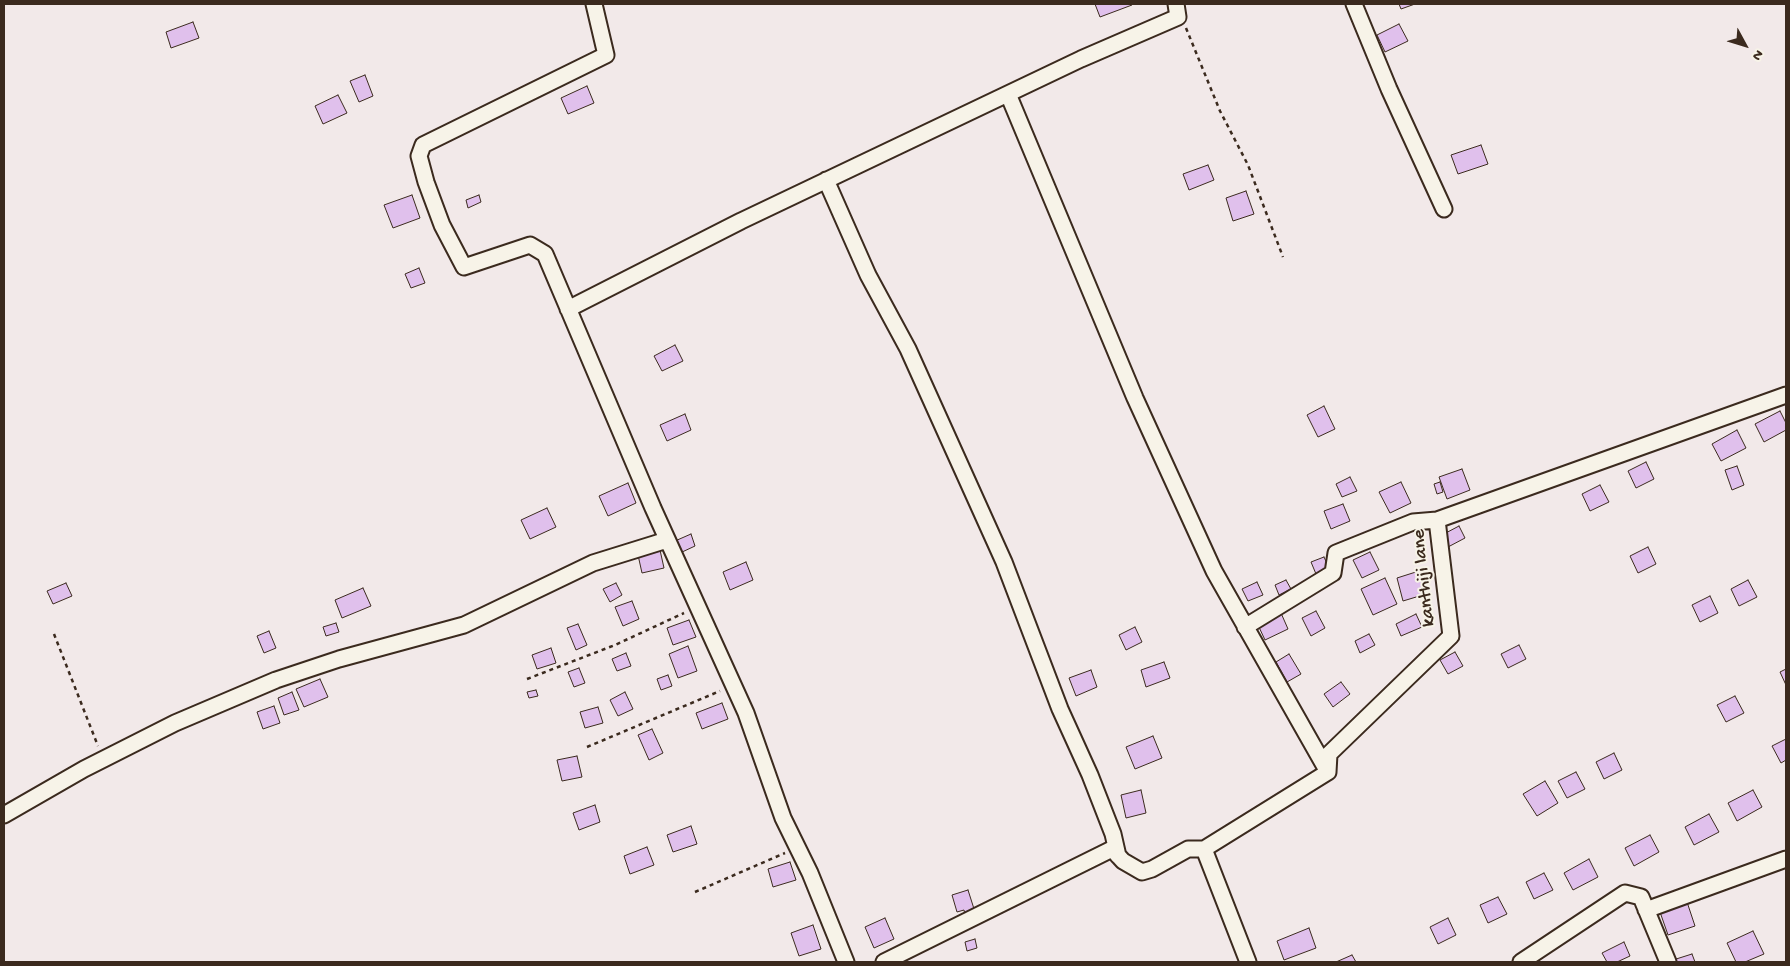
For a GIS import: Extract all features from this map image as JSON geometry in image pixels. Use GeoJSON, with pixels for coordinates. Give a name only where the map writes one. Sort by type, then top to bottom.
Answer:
{"type":"FeatureCollection","features":[{"type":"Feature","properties":{"kind":"street"},"geometry":{"type":"LineString","coordinates":[[594,4],[606,55],[423,145],[419,156],[426,182],[442,225],[464,267],[530,245],[545,254],[667,540],[746,713],[783,818],[798,848],[846,962]]}},
{"type":"Feature","properties":{"kind":"street"},"geometry":{"type":"LineString","coordinates":[[1354,4],[1389,89],[1444,209]]}},
{"type":"Feature","properties":{"kind":"street"},"geometry":{"type":"LineString","coordinates":[[568,310],[741,221],[1008,94],[1177,10]]}},
{"type":"Feature","properties":{"kind":"street"},"geometry":{"type":"LineString","coordinates":[[884,962],[1112,849],[1118,856],[1142,872],[1152,869],[1188,849],[1204,849],[1328,772],[1214,571],[1139,406],[1008,94]]}},
{"type":"Feature","properties":{"kind":"street"},"geometry":{"type":"LineString","coordinates":[[826,180],[868,275],[908,349],[1004,562],[1060,709],[1110,826],[1118,856]]}},
{"type":"Feature","properties":{"kind":"street","name":"kanthiji lane"},"geometry":{"type":"LineString","coordinates":[[1328,772],[1329,754],[1451,636],[1436,520],[1786,395]]}},
{"type":"Feature","properties":{"kind":"street"},"geometry":{"type":"LineString","coordinates":[[1245,626],[1332,573],[1336,553],[1413,522],[1436,520]]}},
{"type":"Feature","properties":{"kind":"street"},"geometry":{"type":"LineString","coordinates":[[4,815],[104,759],[175,723],[276,680],[339,659],[464,625],[593,563],[667,540]]}},
{"type":"Feature","properties":{"kind":"street"},"geometry":{"type":"LineString","coordinates":[[1204,849],[1248,962]]}},
{"type":"Feature","properties":{"kind":"street"},"geometry":{"type":"LineString","coordinates":[[1646,910],[1786,859]]}},
{"type":"Feature","properties":{"kind":"street"},"geometry":{"type":"LineString","coordinates":[[1521,962],[1625,893],[1641,896],[1668,962]]}},
{"type":"Feature","properties":{"kind":"path"},"geometry":{"type":"LineString","coordinates":[[1177,10],[1220,111],[1248,165],[1283,257]]}},
{"type":"Feature","properties":{"kind":"path"},"geometry":{"type":"LineString","coordinates":[[527,679],[615,644],[697,608]]}},
{"type":"Feature","properties":{"kind":"path"},"geometry":{"type":"LineString","coordinates":[[54,634],[104,759]]}},
{"type":"Feature","properties":{"kind":"path"},"geometry":{"type":"LineString","coordinates":[[587,747],[733,686]]}},
{"type":"Feature","properties":{"kind":"path"},"geometry":{"type":"LineString","coordinates":[[695,892],[798,848]]}},
{"type":"Feature","properties":{"kind":"building"},"geometry":{"type":"Polygon","coordinates":[[[1095,4],[1131,4],[1132,5],[1100,17],[1095,4]]]}},
{"type":"Feature","properties":{"kind":"building"},"geometry":{"type":"Polygon","coordinates":[[[1399,4],[1415,4],[1401,9],[1399,4]]]}},
{"type":"Feature","properties":{"kind":"building"},"geometry":{"type":"Polygon","coordinates":[[[193,22],[199,38],[171,48],[166,32],[193,22]]]}},
{"type":"Feature","properties":{"kind":"building"},"geometry":{"type":"Polygon","coordinates":[[[1399,24],[1408,41],[1385,52],[1377,35],[1399,24]]]}},
{"type":"Feature","properties":{"kind":"building"},"geometry":{"type":"Polygon","coordinates":[[[365,75],[373,96],[359,102],[350,81],[365,75]]]}},
{"type":"Feature","properties":{"kind":"building"},"geometry":{"type":"Polygon","coordinates":[[[587,86],[594,103],[568,114],[561,98],[587,86]]]}},
{"type":"Feature","properties":{"kind":"building"},"geometry":{"type":"Polygon","coordinates":[[[338,95],[347,113],[323,124],[315,106],[338,95]]]}},
{"type":"Feature","properties":{"kind":"building"},"geometry":{"type":"Polygon","coordinates":[[[1481,145],[1488,164],[1458,174],[1451,155],[1481,145]]]}},
{"type":"Feature","properties":{"kind":"building"},"geometry":{"type":"Polygon","coordinates":[[[1208,165],[1214,180],[1189,190],[1183,174],[1208,165]]]}},
{"type":"Feature","properties":{"kind":"building"},"geometry":{"type":"Polygon","coordinates":[[[1246,191],[1254,214],[1233,221],[1226,198],[1246,191]]]}},
{"type":"Feature","properties":{"kind":"building"},"geometry":{"type":"Polygon","coordinates":[[[412,195],[420,218],[393,228],[384,205],[412,195]]]}},
{"type":"Feature","properties":{"kind":"building"},"geometry":{"type":"Polygon","coordinates":[[[479,195],[481,202],[468,208],[466,200],[479,195]]]}},
{"type":"Feature","properties":{"kind":"building"},"geometry":{"type":"Polygon","coordinates":[[[419,268],[425,283],[411,288],[405,274],[419,268]]]}},
{"type":"Feature","properties":{"kind":"building"},"geometry":{"type":"Polygon","coordinates":[[[675,345],[683,361],[662,371],[654,356],[675,345]]]}},
{"type":"Feature","properties":{"kind":"building"},"geometry":{"type":"Polygon","coordinates":[[[1324,406],[1335,429],[1318,437],[1307,415],[1324,406]]]}},
{"type":"Feature","properties":{"kind":"building"},"geometry":{"type":"Polygon","coordinates":[[[1780,411],[1786,423],[1786,430],[1764,442],[1755,424],[1780,411]]]}},
{"type":"Feature","properties":{"kind":"building"},"geometry":{"type":"Polygon","coordinates":[[[685,414],[691,430],[667,441],[660,425],[685,414]]]}},
{"type":"Feature","properties":{"kind":"building"},"geometry":{"type":"Polygon","coordinates":[[[1737,430],[1746,448],[1721,461],[1712,444],[1737,430]]]}},
{"type":"Feature","properties":{"kind":"building"},"geometry":{"type":"Polygon","coordinates":[[[1646,462],[1654,479],[1636,488],[1628,471],[1646,462]]]}},
{"type":"Feature","properties":{"kind":"building"},"geometry":{"type":"Polygon","coordinates":[[[1737,466],[1744,485],[1732,490],[1725,470],[1737,466]]]}},
{"type":"Feature","properties":{"kind":"building"},"geometry":{"type":"Polygon","coordinates":[[[1462,469],[1470,490],[1447,499],[1439,477],[1462,469]]]}},
{"type":"Feature","properties":{"kind":"building"},"geometry":{"type":"Polygon","coordinates":[[[1350,477],[1357,491],[1342,497],[1336,484],[1350,477]]]}},
{"type":"Feature","properties":{"kind":"building"},"geometry":{"type":"Polygon","coordinates":[[[1401,482],[1411,503],[1390,513],[1379,492],[1401,482]]]}},
{"type":"Feature","properties":{"kind":"building"},"geometry":{"type":"Polygon","coordinates":[[[1440,482],[1443,492],[1437,494],[1434,484],[1440,482]]]}},
{"type":"Feature","properties":{"kind":"building"},"geometry":{"type":"Polygon","coordinates":[[[628,483],[636,503],[608,516],[599,496],[628,483]]]}},
{"type":"Feature","properties":{"kind":"building"},"geometry":{"type":"Polygon","coordinates":[[[1600,485],[1609,502],[1590,511],[1582,494],[1600,485]]]}},
{"type":"Feature","properties":{"kind":"building"},"geometry":{"type":"Polygon","coordinates":[[[1343,504],[1350,521],[1331,529],[1324,511],[1343,504]]]}},
{"type":"Feature","properties":{"kind":"building"},"geometry":{"type":"Polygon","coordinates":[[[547,508],[556,527],[530,539],[521,520],[547,508]]]}},
{"type":"Feature","properties":{"kind":"building"},"geometry":{"type":"Polygon","coordinates":[[[1459,526],[1465,538],[1448,547],[1442,535],[1459,526]]]}},
{"type":"Feature","properties":{"kind":"building"},"geometry":{"type":"Polygon","coordinates":[[[691,534],[695,546],[680,553],[675,541],[691,534]]]}},
{"type":"Feature","properties":{"kind":"building"},"geometry":{"type":"Polygon","coordinates":[[[1648,547],[1656,564],[1638,573],[1630,556],[1648,547]]]}},
{"type":"Feature","properties":{"kind":"building"},"geometry":{"type":"Polygon","coordinates":[[[660,550],[664,568],[642,573],[638,555],[660,550]]]}},
{"type":"Feature","properties":{"kind":"building"},"geometry":{"type":"Polygon","coordinates":[[[1370,552],[1379,570],[1362,578],[1353,560],[1370,552]]]}},
{"type":"Feature","properties":{"kind":"building"},"geometry":{"type":"Polygon","coordinates":[[[1324,557],[1329,568],[1316,574],[1311,562],[1324,557]]]}},
{"type":"Feature","properties":{"kind":"building"},"geometry":{"type":"Polygon","coordinates":[[[746,562],[753,580],[730,590],[723,572],[746,562]]]}},
{"type":"Feature","properties":{"kind":"building"},"geometry":{"type":"Polygon","coordinates":[[[1419,571],[1426,594],[1403,601],[1397,578],[1419,571]]]}},
{"type":"Feature","properties":{"kind":"building"},"geometry":{"type":"Polygon","coordinates":[[[1385,578],[1397,604],[1373,615],[1361,589],[1385,578]]]}},
{"type":"Feature","properties":{"kind":"building"},"geometry":{"type":"Polygon","coordinates":[[[1286,580],[1291,589],[1279,595],[1275,585],[1286,580]]]}},
{"type":"Feature","properties":{"kind":"building"},"geometry":{"type":"Polygon","coordinates":[[[1748,580],[1757,597],[1739,606],[1731,589],[1748,580]]]}},
{"type":"Feature","properties":{"kind":"building"},"geometry":{"type":"Polygon","coordinates":[[[1257,582],[1263,595],[1248,601],[1242,589],[1257,582]]]}},
{"type":"Feature","properties":{"kind":"building"},"geometry":{"type":"Polygon","coordinates":[[[66,583],[72,596],[53,604],[47,591],[66,583]]]}},
{"type":"Feature","properties":{"kind":"building"},"geometry":{"type":"Polygon","coordinates":[[[616,583],[622,595],[610,602],[603,589],[616,583]]]}},
{"type":"Feature","properties":{"kind":"building"},"geometry":{"type":"Polygon","coordinates":[[[363,588],[371,606],[342,618],[335,600],[363,588]]]}},
{"type":"Feature","properties":{"kind":"building"},"geometry":{"type":"Polygon","coordinates":[[[1710,596],[1718,613],[1700,622],[1692,605],[1710,596]]]}},
{"type":"Feature","properties":{"kind":"building"},"geometry":{"type":"Polygon","coordinates":[[[632,601],[639,619],[623,626],[615,607],[632,601]]]}},
{"type":"Feature","properties":{"kind":"building"},"geometry":{"type":"Polygon","coordinates":[[[1316,611],[1325,628],[1311,636],[1302,618],[1316,611]]]}},
{"type":"Feature","properties":{"kind":"building"},"geometry":{"type":"Polygon","coordinates":[[[1281,613],[1288,629],[1265,640],[1258,625],[1281,613]]]}},
{"type":"Feature","properties":{"kind":"building"},"geometry":{"type":"Polygon","coordinates":[[[1416,614],[1422,627],[1401,636],[1396,624],[1416,614]]]}},
{"type":"Feature","properties":{"kind":"building"},"geometry":{"type":"Polygon","coordinates":[[[689,620],[696,637],[673,645],[667,628],[689,620]]]}},
{"type":"Feature","properties":{"kind":"building"},"geometry":{"type":"Polygon","coordinates":[[[336,623],[339,632],[326,636],[323,627],[336,623]]]}},
{"type":"Feature","properties":{"kind":"building"},"geometry":{"type":"Polygon","coordinates":[[[578,624],[587,645],[576,650],[567,628],[578,624]]]}},
{"type":"Feature","properties":{"kind":"building"},"geometry":{"type":"Polygon","coordinates":[[[1135,627],[1142,642],[1126,650],[1119,635],[1135,627]]]}},
{"type":"Feature","properties":{"kind":"building"},"geometry":{"type":"Polygon","coordinates":[[[269,631],[276,648],[264,653],[257,636],[269,631]]]}},
{"type":"Feature","properties":{"kind":"building"},"geometry":{"type":"Polygon","coordinates":[[[1369,634],[1375,645],[1360,653],[1355,641],[1369,634]]]}},
{"type":"Feature","properties":{"kind":"building"},"geometry":{"type":"Polygon","coordinates":[[[1519,645],[1526,659],[1508,668],[1501,654],[1519,645]]]}},
{"type":"Feature","properties":{"kind":"building"},"geometry":{"type":"Polygon","coordinates":[[[688,646],[697,671],[678,678],[669,654],[688,646]]]}},
{"type":"Feature","properties":{"kind":"building"},"geometry":{"type":"Polygon","coordinates":[[[551,648],[556,663],[537,669],[532,655],[551,648]]]}},
{"type":"Feature","properties":{"kind":"building"},"geometry":{"type":"Polygon","coordinates":[[[1455,652],[1463,666],[1448,674],[1440,660],[1455,652]]]}},
{"type":"Feature","properties":{"kind":"building"},"geometry":{"type":"Polygon","coordinates":[[[626,653],[631,666],[617,671],[612,659],[626,653]]]}},
{"type":"Feature","properties":{"kind":"building"},"geometry":{"type":"Polygon","coordinates":[[[1289,654],[1301,674],[1287,682],[1276,662],[1289,654]]]}},
{"type":"Feature","properties":{"kind":"building"},"geometry":{"type":"Polygon","coordinates":[[[1164,662],[1170,678],[1146,687],[1141,670],[1164,662]]]}},
{"type":"Feature","properties":{"kind":"building"},"geometry":{"type":"Polygon","coordinates":[[[579,668],[585,683],[574,687],[568,672],[579,668]]]}},
{"type":"Feature","properties":{"kind":"building"},"geometry":{"type":"Polygon","coordinates":[[[1786,669],[1786,685],[1780,672],[1786,669]]]}},
{"type":"Feature","properties":{"kind":"building"},"geometry":{"type":"Polygon","coordinates":[[[1091,670],[1097,687],[1076,696],[1069,678],[1091,670]]]}},
{"type":"Feature","properties":{"kind":"building"},"geometry":{"type":"Polygon","coordinates":[[[668,675],[672,686],[661,690],[657,679],[668,675]]]}},
{"type":"Feature","properties":{"kind":"building"},"geometry":{"type":"Polygon","coordinates":[[[320,679],[328,697],[304,707],[296,689],[320,679]]]}},
{"type":"Feature","properties":{"kind":"building"},"geometry":{"type":"Polygon","coordinates":[[[1341,682],[1350,694],[1333,707],[1324,694],[1341,682]]]}},
{"type":"Feature","properties":{"kind":"building"},"geometry":{"type":"Polygon","coordinates":[[[536,690],[538,696],[529,698],[527,692],[536,690]]]}},
{"type":"Feature","properties":{"kind":"building"},"geometry":{"type":"Polygon","coordinates":[[[292,692],[299,710],[284,715],[278,698],[292,692]]]}},
{"type":"Feature","properties":{"kind":"building"},"geometry":{"type":"Polygon","coordinates":[[[625,692],[633,709],[618,716],[610,700],[625,692]]]}},
{"type":"Feature","properties":{"kind":"building"},"geometry":{"type":"Polygon","coordinates":[[[1735,696],[1744,713],[1726,722],[1717,705],[1735,696]]]}},
{"type":"Feature","properties":{"kind":"building"},"geometry":{"type":"Polygon","coordinates":[[[722,703],[728,719],[702,729],[696,713],[722,703]]]}},
{"type":"Feature","properties":{"kind":"building"},"geometry":{"type":"Polygon","coordinates":[[[274,706],[280,723],[263,729],[257,712],[274,706]]]}},
{"type":"Feature","properties":{"kind":"building"},"geometry":{"type":"Polygon","coordinates":[[[598,707],[603,723],[585,728],[580,712],[598,707]]]}},
{"type":"Feature","properties":{"kind":"building"},"geometry":{"type":"Polygon","coordinates":[[[652,729],[663,753],[649,760],[638,735],[652,729]]]}},
{"type":"Feature","properties":{"kind":"building"},"geometry":{"type":"Polygon","coordinates":[[[1153,736],[1162,758],[1135,769],[1126,747],[1153,736]]]}},
{"type":"Feature","properties":{"kind":"building"},"geometry":{"type":"Polygon","coordinates":[[[1786,739],[1786,760],[1781,763],[1772,746],[1786,739]]]}},
{"type":"Feature","properties":{"kind":"building"},"geometry":{"type":"Polygon","coordinates":[[[1614,753],[1622,770],[1604,779],[1596,762],[1614,753]]]}},
{"type":"Feature","properties":{"kind":"building"},"geometry":{"type":"Polygon","coordinates":[[[577,756],[582,777],[562,781],[557,760],[577,756]]]}},
{"type":"Feature","properties":{"kind":"building"},"geometry":{"type":"Polygon","coordinates":[[[1576,772],[1585,789],[1567,798],[1558,781],[1576,772]]]}},
{"type":"Feature","properties":{"kind":"building"},"geometry":{"type":"Polygon","coordinates":[[[1545,781],[1558,803],[1537,816],[1523,794],[1545,781]]]}},
{"type":"Feature","properties":{"kind":"building"},"geometry":{"type":"Polygon","coordinates":[[[1141,790],[1146,813],[1126,818],[1121,795],[1141,790]]]}},
{"type":"Feature","properties":{"kind":"building"},"geometry":{"type":"Polygon","coordinates":[[[1753,790],[1762,807],[1737,821],[1728,803],[1753,790]]]}},
{"type":"Feature","properties":{"kind":"building"},"geometry":{"type":"Polygon","coordinates":[[[595,805],[600,822],[579,830],[573,813],[595,805]]]}},
{"type":"Feature","properties":{"kind":"building"},"geometry":{"type":"Polygon","coordinates":[[[1709,814],[1719,832],[1694,845],[1685,827],[1709,814]]]}},
{"type":"Feature","properties":{"kind":"building"},"geometry":{"type":"Polygon","coordinates":[[[691,826],[697,844],[673,852],[667,835],[691,826]]]}},
{"type":"Feature","properties":{"kind":"building"},"geometry":{"type":"Polygon","coordinates":[[[1650,835],[1659,852],[1634,866],[1625,848],[1650,835]]]}},
{"type":"Feature","properties":{"kind":"building"},"geometry":{"type":"Polygon","coordinates":[[[647,847],[654,865],[630,874],[624,856],[647,847]]]}},
{"type":"Feature","properties":{"kind":"building"},"geometry":{"type":"Polygon","coordinates":[[[1589,859],[1598,877],[1573,890],[1564,873],[1589,859]]]}},
{"type":"Feature","properties":{"kind":"building"},"geometry":{"type":"Polygon","coordinates":[[[790,862],[796,880],[773,887],[768,869],[790,862]]]}},
{"type":"Feature","properties":{"kind":"building"},"geometry":{"type":"Polygon","coordinates":[[[1544,873],[1553,890],[1534,899],[1526,882],[1544,873]]]}},
{"type":"Feature","properties":{"kind":"building"},"geometry":{"type":"Polygon","coordinates":[[[968,890],[975,912],[965,915],[964,910],[957,912],[952,895],[968,890]]]}},
{"type":"Feature","properties":{"kind":"building"},"geometry":{"type":"Polygon","coordinates":[[[1498,897],[1507,914],[1488,923],[1480,905],[1498,897]]]}},
{"type":"Feature","properties":{"kind":"building"},"geometry":{"type":"Polygon","coordinates":[[[1687,902],[1695,926],[1668,935],[1660,912],[1687,902]]]}},
{"type":"Feature","properties":{"kind":"building"},"geometry":{"type":"Polygon","coordinates":[[[885,918],[894,939],[874,948],[865,927],[885,918]]]}},
{"type":"Feature","properties":{"kind":"building"},"geometry":{"type":"Polygon","coordinates":[[[1448,918],[1456,935],[1438,944],[1430,927],[1448,918]]]}},
{"type":"Feature","properties":{"kind":"building"},"geometry":{"type":"Polygon","coordinates":[[[813,925],[821,949],[799,956],[791,933],[813,925]]]}},
{"type":"Feature","properties":{"kind":"building"},"geometry":{"type":"Polygon","coordinates":[[[1309,928],[1316,948],[1284,960],[1277,941],[1309,928]]]}},
{"type":"Feature","properties":{"kind":"building"},"geometry":{"type":"Polygon","coordinates":[[[1753,931],[1764,954],[1745,962],[1736,962],[1727,943],[1753,931]]]}},
{"type":"Feature","properties":{"kind":"building"},"geometry":{"type":"Polygon","coordinates":[[[975,939],[977,948],[967,951],[965,942],[975,939]]]}},
{"type":"Feature","properties":{"kind":"building"},"geometry":{"type":"Polygon","coordinates":[[[1624,942],[1630,956],[1617,962],[1607,962],[1602,953],[1624,942]]]}},
{"type":"Feature","properties":{"kind":"building"},"geometry":{"type":"Polygon","coordinates":[[[1692,954],[1695,962],[1674,962],[1673,960],[1692,954]]]}},
{"type":"Feature","properties":{"kind":"building"},"geometry":{"type":"Polygon","coordinates":[[[1352,955],[1356,962],[1336,962],[1352,955]]]}}]}
